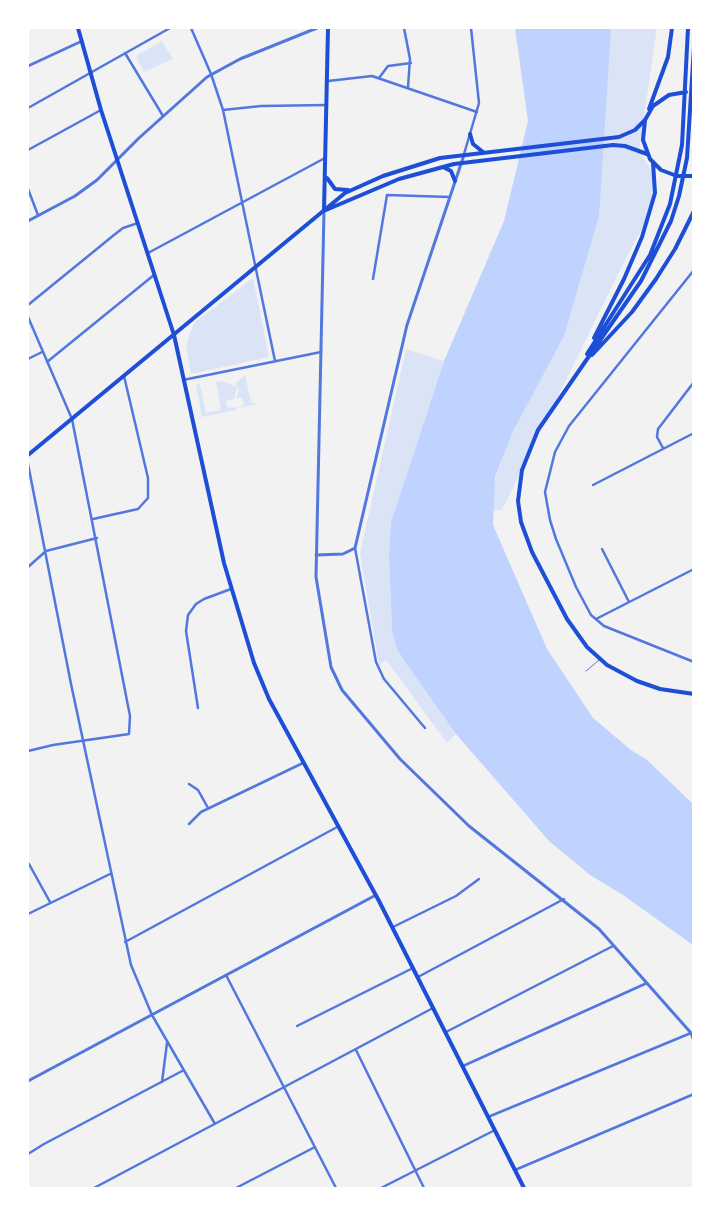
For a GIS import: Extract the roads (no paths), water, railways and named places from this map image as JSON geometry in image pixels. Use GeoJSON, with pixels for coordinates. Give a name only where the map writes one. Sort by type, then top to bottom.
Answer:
{"type":"FeatureCollection","features":[{"type":"Feature","properties":{"kind":"main road"},"geometry":{"type":"LineString","coordinates":[[78,28],[101,110],[174,335],[231,589],[258,676],[393,927],[524,1188]]}},
{"type":"Feature","properties":{"kind":"main road"},"geometry":{"type":"LineString","coordinates":[[324,210],[328,105],[328,28]]}},
{"type":"Feature","properties":{"kind":"main road"},"geometry":{"type":"LineString","coordinates":[[672,28],[668,57],[645,120],[642,140],[647,154],[653,163],[664,171],[677,176],[694,176]]}},
{"type":"Feature","properties":{"kind":"main road"},"geometry":{"type":"LineString","coordinates":[[688,28],[681,154],[667,216],[644,264],[577,371],[543,421],[529,449],[520,479],[518,501],[524,533],[532,552],[570,625],[579,638],[600,659],[617,672],[642,683],[674,692],[694,694]]}},
{"type":"Feature","properties":{"kind":"main road"},"geometry":{"type":"LineString","coordinates":[[577,371],[607,332],[641,281],[671,221],[679,196],[687,158],[694,47]]}},
{"type":"Feature","properties":{"kind":"main road"},"geometry":{"type":"LineString","coordinates":[[649,112],[657,102],[675,93],[694,92]]}},
{"type":"Feature","properties":{"kind":"main road"},"geometry":{"type":"LineString","coordinates":[[28,455],[335,199],[411,166],[464,154],[614,138],[630,133],[645,120]]}},
{"type":"Feature","properties":{"kind":"main road"},"geometry":{"type":"LineString","coordinates":[[470,134],[473,144],[484,152]]}},
{"type":"Feature","properties":{"kind":"main road"},"geometry":{"type":"LineString","coordinates":[[324,210],[338,206],[393,181],[461,163],[613,146],[625,146],[647,154]]}},
{"type":"Feature","properties":{"kind":"main road"},"geometry":{"type":"LineString","coordinates":[[577,371],[624,279],[642,237],[654,193],[653,163]]}},
{"type":"Feature","properties":{"kind":"main road"},"geometry":{"type":"LineString","coordinates":[[441,167],[449,169],[455,181]]}},
{"type":"Feature","properties":{"kind":"main road"},"geometry":{"type":"LineString","coordinates":[[326,170],[328,182],[335,189],[352,190]]}},
{"type":"Feature","properties":{"kind":"main road"},"geometry":{"type":"LineString","coordinates":[[577,371],[622,323],[648,289],[676,249],[694,211]]}},
{"type":"Feature","properties":{"kind":"street"},"geometry":{"type":"LineString","coordinates":[[28,108],[170,28]]}},
{"type":"Feature","properties":{"kind":"street"},"geometry":{"type":"LineString","coordinates":[[191,28],[211,74],[223,110],[275,361]]}},
{"type":"Feature","properties":{"kind":"street"},"geometry":{"type":"LineString","coordinates":[[28,221],[85,189],[118,161],[197,84],[211,74],[240,59],[317,28]]}},
{"type":"Feature","properties":{"kind":"street"},"geometry":{"type":"LineString","coordinates":[[404,28],[411,63],[408,88]]}},
{"type":"Feature","properties":{"kind":"street"},"geometry":{"type":"LineString","coordinates":[[425,728],[388,685],[376,662],[355,548],[407,325],[477,112],[479,99],[471,28]]}},
{"type":"Feature","properties":{"kind":"street"},"geometry":{"type":"LineString","coordinates":[[28,66],[82,41]]}},
{"type":"Feature","properties":{"kind":"street"},"geometry":{"type":"LineString","coordinates":[[125,53],[163,116]]}},
{"type":"Feature","properties":{"kind":"street"},"geometry":{"type":"LineString","coordinates":[[379,78],[388,66],[411,63]]}},
{"type":"Feature","properties":{"kind":"street"},"geometry":{"type":"LineString","coordinates":[[328,81],[365,76],[379,78],[477,112]]}},
{"type":"Feature","properties":{"kind":"street"},"geometry":{"type":"LineString","coordinates":[[223,110],[261,106],[328,105]]}},
{"type":"Feature","properties":{"kind":"street"},"geometry":{"type":"LineString","coordinates":[[28,150],[101,110]]}},
{"type":"Feature","properties":{"kind":"street"},"geometry":{"type":"LineString","coordinates":[[148,253],[326,158]]}},
{"type":"Feature","properties":{"kind":"street"},"geometry":{"type":"LineString","coordinates":[[28,189],[38,215]]}},
{"type":"Feature","properties":{"kind":"street"},"geometry":{"type":"LineString","coordinates":[[373,279],[387,195],[449,196]]}},
{"type":"Feature","properties":{"kind":"street"},"geometry":{"type":"LineString","coordinates":[[324,210],[316,487],[316,555],[317,592],[331,667],[342,690],[400,759],[469,826],[564,899],[599,929],[692,1034],[694,1041]]}},
{"type":"Feature","properties":{"kind":"street"},"geometry":{"type":"LineString","coordinates":[[28,305],[122,228],[138,223]]}},
{"type":"Feature","properties":{"kind":"street"},"geometry":{"type":"LineString","coordinates":[[694,270],[576,416],[558,446],[549,473],[546,492],[550,520],[576,587],[596,619],[604,626],[694,662]]}},
{"type":"Feature","properties":{"kind":"street"},"geometry":{"type":"LineString","coordinates":[[47,362],[155,274]]}},
{"type":"Feature","properties":{"kind":"street"},"geometry":{"type":"LineString","coordinates":[[28,318],[72,419],[97,538],[130,716],[129,734],[28,752]]}},
{"type":"Feature","properties":{"kind":"street"},"geometry":{"type":"LineString","coordinates":[[28,358],[42,352]]}},
{"type":"Feature","properties":{"kind":"street"},"geometry":{"type":"LineString","coordinates":[[183,380],[321,352]]}},
{"type":"Feature","properties":{"kind":"street"},"geometry":{"type":"LineString","coordinates":[[93,519],[138,509],[148,498],[148,478],[124,376]]}},
{"type":"Feature","properties":{"kind":"street"},"geometry":{"type":"LineString","coordinates":[[663,448],[657,437],[658,429],[694,382]]}},
{"type":"Feature","properties":{"kind":"street"},"geometry":{"type":"LineString","coordinates":[[594,484],[694,432]]}},
{"type":"Feature","properties":{"kind":"street"},"geometry":{"type":"LineString","coordinates":[[28,464],[125,942],[139,987],[152,1014],[215,1124]]}},
{"type":"Feature","properties":{"kind":"street"},"geometry":{"type":"LineString","coordinates":[[28,567],[46,551],[97,538]]}},
{"type":"Feature","properties":{"kind":"street"},"geometry":{"type":"LineString","coordinates":[[316,555],[343,554],[355,548]]}},
{"type":"Feature","properties":{"kind":"street"},"geometry":{"type":"LineString","coordinates":[[602,549],[629,602]]}},
{"type":"Feature","properties":{"kind":"street"},"geometry":{"type":"LineString","coordinates":[[596,619],[694,569]]}},
{"type":"Feature","properties":{"kind":"street"},"geometry":{"type":"LineString","coordinates":[[198,708],[186,631],[188,615],[196,604],[204,599],[231,589]]}},
{"type":"Feature","properties":{"kind":"street"},"geometry":{"type":"LineString","coordinates":[[188,824],[194,817],[208,808],[304,762]]}},
{"type":"Feature","properties":{"kind":"street"},"geometry":{"type":"LineString","coordinates":[[189,784],[198,790],[208,808]]}},
{"type":"Feature","properties":{"kind":"street"},"geometry":{"type":"LineString","coordinates":[[125,942],[339,826]]}},
{"type":"Feature","properties":{"kind":"street"},"geometry":{"type":"LineString","coordinates":[[29,864],[50,902]]}},
{"type":"Feature","properties":{"kind":"street"},"geometry":{"type":"LineString","coordinates":[[28,914],[110,874]]}},
{"type":"Feature","properties":{"kind":"street"},"geometry":{"type":"LineString","coordinates":[[393,927],[456,896],[479,878]]}},
{"type":"Feature","properties":{"kind":"street"},"geometry":{"type":"LineString","coordinates":[[28,1081],[376,895]]}},
{"type":"Feature","properties":{"kind":"street"},"geometry":{"type":"LineString","coordinates":[[418,977],[564,899]]}},
{"type":"Feature","properties":{"kind":"street"},"geometry":{"type":"LineString","coordinates":[[446,1032],[613,945]]}},
{"type":"Feature","properties":{"kind":"street"},"geometry":{"type":"LineString","coordinates":[[297,1026],[413,968]]}},
{"type":"Feature","properties":{"kind":"street"},"geometry":{"type":"LineString","coordinates":[[226,975],[336,1188]]}},
{"type":"Feature","properties":{"kind":"street"},"geometry":{"type":"LineString","coordinates":[[463,1066],[647,983]]}},
{"type":"Feature","properties":{"kind":"street"},"geometry":{"type":"LineString","coordinates":[[94,1188],[433,1008]]}},
{"type":"Feature","properties":{"kind":"street"},"geometry":{"type":"LineString","coordinates":[[488,1117],[692,1034]]}},
{"type":"Feature","properties":{"kind":"street"},"geometry":{"type":"LineString","coordinates":[[162,1082],[168,1042]]}},
{"type":"Feature","properties":{"kind":"street"},"geometry":{"type":"LineString","coordinates":[[356,1050],[424,1188]]}},
{"type":"Feature","properties":{"kind":"street"},"geometry":{"type":"LineString","coordinates":[[28,1154],[184,1070]]}},
{"type":"Feature","properties":{"kind":"street"},"geometry":{"type":"LineString","coordinates":[[515,1170],[694,1094]]}},
{"type":"Feature","properties":{"kind":"street"},"geometry":{"type":"LineString","coordinates":[[381,1188],[495,1130]]}},
{"type":"Feature","properties":{"kind":"street"},"geometry":{"type":"LineString","coordinates":[[236,1188],[315,1147]]}},
{"type":"Feature","properties":{"kind":"lane"},"geometry":{"type":"LineString","coordinates":[[586,671],[600,659]]}},
{"type":"Feature","properties":{"kind":"water"},"geometry":{"type":"Polygon","coordinates":[[[515,28],[611,28],[599,216],[564,336],[513,431],[495,477],[493,525],[547,649],[593,718],[631,750],[647,760],[693,804],[693,945],[623,895],[590,875],[549,841],[456,734],[397,649],[392,631],[389,556],[391,522],[444,361],[504,221],[528,121],[515,28]]]}}]}
